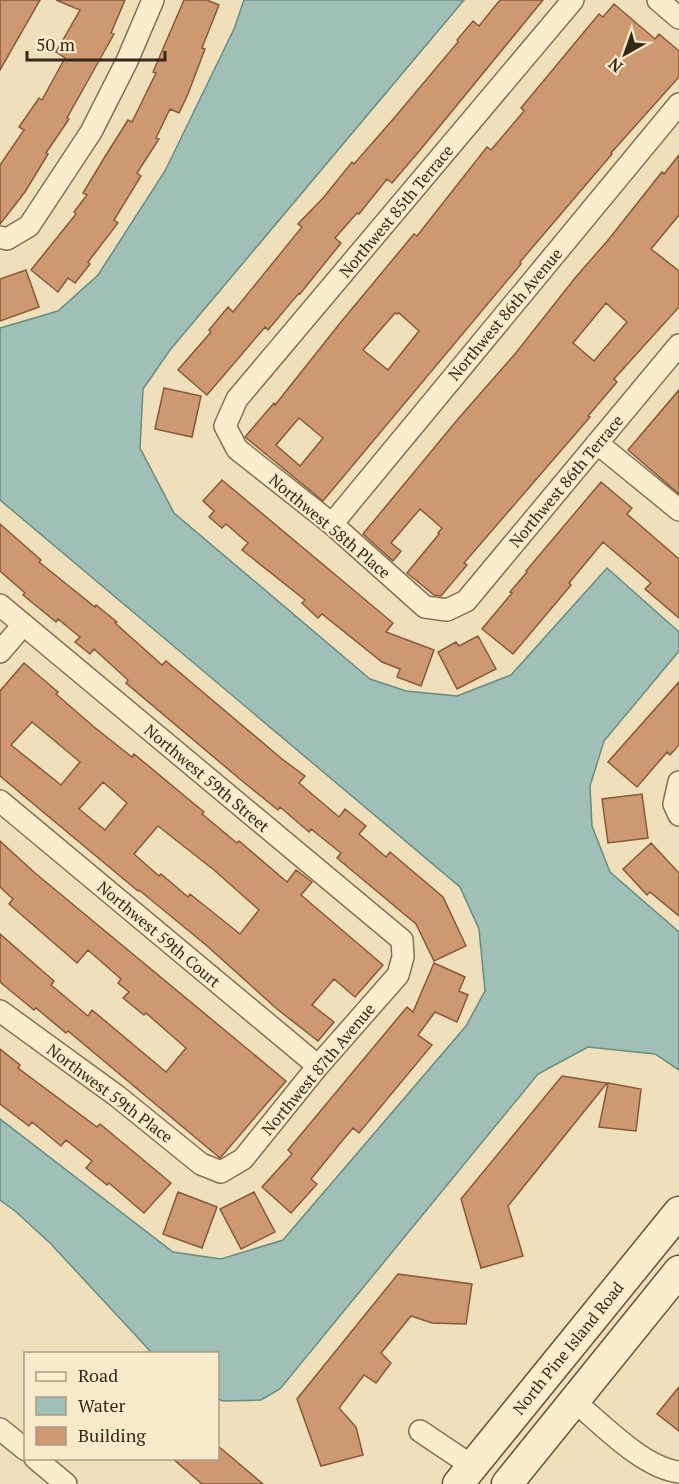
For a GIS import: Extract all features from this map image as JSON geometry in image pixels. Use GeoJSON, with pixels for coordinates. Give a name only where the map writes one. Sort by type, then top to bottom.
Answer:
{"type":"FeatureCollection","features":[{"type":"Feature","properties":{"kind":"main road","name":"North Pine Island Road"},"geometry":{"type":"LineString","coordinates":[[465,1475],[679,1212]]}},
{"type":"Feature","properties":{"kind":"main road"},"geometry":{"type":"LineString","coordinates":[[507,1484],[679,1271]]}},
{"type":"Feature","properties":{"kind":"street"},"geometry":{"type":"LineString","coordinates":[[4,238],[29,226],[91,132],[127,61],[153,0]]}},
{"type":"Feature","properties":{"kind":"street","name":"Northwest 85th Terrace"},"geometry":{"type":"LineString","coordinates":[[225,426],[237,399],[573,0]]}},
{"type":"Feature","properties":{"kind":"street"},"geometry":{"type":"LineString","coordinates":[[658,0],[679,18]]}},
{"type":"Feature","properties":{"kind":"street","name":"Northwest 86th Avenue"},"geometry":{"type":"LineString","coordinates":[[332,524],[679,104]]}},
{"type":"Feature","properties":{"kind":"street","name":"Northwest 86th Terrace"},"geometry":{"type":"LineString","coordinates":[[447,610],[466,601],[679,345]]}},
{"type":"Feature","properties":{"kind":"street","name":"Northwest 58th Place"},"geometry":{"type":"LineString","coordinates":[[225,426],[237,449],[332,524],[425,607],[447,610]]}},
{"type":"Feature","properties":{"kind":"street"},"geometry":{"type":"LineString","coordinates":[[597,443],[679,510]]}},
{"type":"Feature","properties":{"kind":"street","name":"Northwest 59th Street"},"geometry":{"type":"LineString","coordinates":[[0,605],[402,940],[403,957]]}},
{"type":"Feature","properties":{"kind":"street"},"geometry":{"type":"LineString","coordinates":[[0,652],[23,625]]}},
{"type":"Feature","properties":{"kind":"street"},"geometry":{"type":"LineString","coordinates":[[677,810],[679,782]]}},
{"type":"Feature","properties":{"kind":"street","name":"Northwest 59th Court"},"geometry":{"type":"LineString","coordinates":[[0,801],[318,1066]]}},
{"type":"Feature","properties":{"kind":"street","name":"Northwest 87th Avenue"},"geometry":{"type":"LineString","coordinates":[[221,1172],[243,1159],[318,1066],[398,975],[403,957]]}},
{"type":"Feature","properties":{"kind":"street","name":"Northwest 59th Place"},"geometry":{"type":"LineString","coordinates":[[0,1011],[117,1096],[201,1164],[221,1172]]}},
{"type":"Feature","properties":{"kind":"street"},"geometry":{"type":"LineString","coordinates":[[574,1401],[645,1460],[666,1471],[679,1472]]}},
{"type":"Feature","properties":{"kind":"street"},"geometry":{"type":"LineString","coordinates":[[0,1429],[24,1448]]}},
{"type":"Feature","properties":{"kind":"street"},"geometry":{"type":"LineString","coordinates":[[420,1431],[465,1475]]}},
{"type":"Feature","properties":{"kind":"street"},"geometry":{"type":"LineString","coordinates":[[37,1460],[66,1484]]}},
{"type":"Feature","properties":{"kind":"water"},"geometry":{"type":"Polygon","coordinates":[[[244,0],[464,0],[170,350],[143,389],[140,448],[174,513],[370,679],[406,691],[457,696],[511,675],[607,568],[679,632],[679,651],[604,741],[590,786],[592,826],[610,872],[679,932],[679,1070],[655,1054],[588,1047],[538,1074],[280,1389],[261,1400],[223,1401],[219,1399],[219,1352],[151,1352],[50,1243],[0,1200],[0,1119],[173,1252],[221,1259],[283,1240],[466,1026],[485,991],[479,929],[460,887],[0,500],[0,328],[58,311],[98,275],[165,171],[234,29],[244,0]]]}},
{"type":"Feature","properties":{"kind":"building"},"geometry":{"type":"Polygon","coordinates":[[[0,0],[40,0],[0,70],[0,0]]]}},
{"type":"Feature","properties":{"kind":"building"},"geometry":{"type":"Polygon","coordinates":[[[56,0],[125,0],[111,33],[114,34],[67,118],[69,119],[46,153],[48,154],[25,192],[0,224],[0,165],[24,130],[19,127],[39,98],[42,100],[65,58],[56,52],[80,10],[56,0]]]}},
{"type":"Feature","properties":{"kind":"building"},"geometry":{"type":"Polygon","coordinates":[[[184,0],[207,0],[219,5],[202,48],[205,49],[188,94],[179,113],[170,109],[156,138],[159,139],[137,173],[141,176],[114,220],[118,223],[75,283],[68,278],[58,292],[31,270],[76,214],[74,212],[87,195],[83,193],[106,155],[128,120],[132,122],[156,73],[153,72],[184,0]]]}},
{"type":"Feature","properties":{"kind":"building"},"geometry":{"type":"Polygon","coordinates":[[[500,0],[543,0],[392,183],[387,179],[359,214],[357,213],[335,238],[341,243],[300,294],[268,330],[265,327],[207,395],[178,370],[211,332],[209,330],[228,307],[233,312],[302,227],[298,224],[395,117],[473,21],[479,26],[500,0]]]}},
{"type":"Feature","properties":{"kind":"building"},"geometry":{"type":"Polygon","coordinates":[[[614,4],[655,39],[659,34],[679,51],[679,77],[611,153],[323,501],[245,437],[274,403],[275,405],[414,234],[417,236],[487,147],[491,150],[524,111],[521,108],[599,14],[603,17],[614,4]],[[395,313],[363,350],[388,370],[419,331],[399,313],[395,313]],[[299,418],[276,445],[300,466],[323,438],[299,418]]]}},
{"type":"Feature","properties":{"kind":"building"},"geometry":{"type":"Polygon","coordinates":[[[679,155],[679,215],[651,249],[679,271],[679,307],[614,379],[617,382],[588,416],[590,417],[464,563],[467,565],[441,596],[434,595],[407,573],[442,528],[420,509],[391,543],[401,551],[393,561],[363,534],[515,354],[662,172],[664,174],[679,155]],[[606,303],[573,343],[594,361],[627,322],[606,303]]]}},
{"type":"Feature","properties":{"kind":"building"},"geometry":{"type":"Polygon","coordinates":[[[26,270],[39,307],[0,321],[0,279],[26,270]]]}},
{"type":"Feature","properties":{"kind":"building"},"geometry":{"type":"Polygon","coordinates":[[[164,388],[201,396],[192,437],[155,429],[164,388]]]}},
{"type":"Feature","properties":{"kind":"building"},"geometry":{"type":"Polygon","coordinates":[[[679,390],[679,494],[628,450],[679,390]]]}},
{"type":"Feature","properties":{"kind":"building"},"geometry":{"type":"Polygon","coordinates":[[[222,480],[393,623],[386,632],[434,650],[421,686],[397,677],[400,669],[382,662],[322,614],[318,618],[302,603],[305,600],[242,550],[248,543],[226,524],[222,528],[209,517],[214,511],[203,501],[222,480]]]}},
{"type":"Feature","properties":{"kind":"building"},"geometry":{"type":"Polygon","coordinates":[[[601,482],[632,508],[627,514],[679,559],[679,618],[645,589],[651,583],[603,542],[569,583],[571,585],[513,654],[482,629],[512,593],[510,592],[526,571],[601,482]]]}},
{"type":"Feature","properties":{"kind":"building"},"geometry":{"type":"Polygon","coordinates":[[[0,524],[41,560],[39,562],[117,622],[115,623],[162,665],[166,661],[305,776],[299,783],[339,817],[345,809],[366,826],[359,834],[386,857],[390,852],[443,897],[466,946],[434,961],[416,924],[337,858],[341,853],[311,829],[309,832],[280,807],[278,810],[241,780],[126,683],[128,680],[94,649],[90,654],[75,642],[80,637],[58,619],[56,622],[23,595],[25,593],[0,571],[0,524]]]}},
{"type":"Feature","properties":{"kind":"building"},"geometry":{"type":"Polygon","coordinates":[[[478,636],[496,669],[457,689],[438,652],[456,642],[459,646],[478,636]]]}},
{"type":"Feature","properties":{"kind":"building"},"geometry":{"type":"Polygon","coordinates":[[[24,663],[94,727],[132,757],[134,754],[204,812],[202,814],[237,843],[239,841],[287,882],[296,870],[312,882],[301,895],[383,965],[355,997],[334,979],[312,1005],[334,1022],[318,1041],[277,1009],[206,945],[0,776],[0,691],[24,663]],[[32,722],[11,745],[61,785],[80,762],[32,722]],[[103,782],[79,809],[105,830],[127,803],[103,782]],[[158,826],[134,854],[159,876],[161,874],[188,897],[190,894],[240,934],[259,910],[214,870],[158,826]]]}},
{"type":"Feature","properties":{"kind":"building"},"geometry":{"type":"Polygon","coordinates":[[[679,682],[679,745],[670,755],[667,752],[637,787],[608,762],[679,682]]]}},
{"type":"Feature","properties":{"kind":"building"},"geometry":{"type":"Polygon","coordinates":[[[642,794],[648,838],[608,843],[602,799],[642,794]]]}},
{"type":"Feature","properties":{"kind":"building"},"geometry":{"type":"Polygon","coordinates":[[[0,841],[35,873],[286,1081],[220,1158],[68,1031],[66,1033],[36,1008],[34,1010],[0,982],[0,934],[54,981],[51,985],[88,1016],[92,1010],[166,1072],[186,1048],[146,1013],[144,1015],[123,998],[129,992],[118,983],[121,979],[88,950],[77,963],[9,904],[13,899],[0,887],[0,841]]]}},
{"type":"Feature","properties":{"kind":"building"},"geometry":{"type":"Polygon","coordinates":[[[651,843],[679,873],[679,916],[650,892],[647,895],[623,869],[651,843]]]}},
{"type":"Feature","properties":{"kind":"building"},"geometry":{"type":"Polygon","coordinates":[[[434,963],[465,977],[459,991],[468,995],[457,1022],[435,1012],[418,1035],[432,1045],[359,1133],[353,1128],[342,1141],[311,1179],[317,1184],[291,1213],[262,1187],[292,1154],[288,1150],[407,1007],[413,1012],[434,963]]]}},
{"type":"Feature","properties":{"kind":"building"},"geometry":{"type":"Polygon","coordinates":[[[0,1049],[20,1065],[18,1068],[97,1127],[100,1124],[171,1183],[144,1213],[109,1183],[107,1185],[86,1168],[92,1161],[66,1140],[61,1146],[32,1122],[29,1126],[0,1104],[0,1049]]]}},
{"type":"Feature","properties":{"kind":"building"},"geometry":{"type":"Polygon","coordinates":[[[562,1076],[607,1083],[508,1206],[523,1256],[481,1268],[461,1199],[562,1076]]]}},
{"type":"Feature","properties":{"kind":"building"},"geometry":{"type":"Polygon","coordinates":[[[608,1083],[641,1089],[636,1131],[599,1127],[608,1083]]]}},
{"type":"Feature","properties":{"kind":"building"},"geometry":{"type":"Polygon","coordinates":[[[178,1192],[217,1207],[202,1248],[163,1234],[178,1192]]]}},
{"type":"Feature","properties":{"kind":"building"},"geometry":{"type":"Polygon","coordinates":[[[254,1192],[275,1232],[241,1249],[220,1209],[254,1192]]]}},
{"type":"Feature","properties":{"kind":"building"},"geometry":{"type":"Polygon","coordinates":[[[398,1274],[472,1284],[466,1324],[432,1323],[411,1316],[381,1353],[391,1363],[376,1383],[364,1375],[339,1408],[356,1427],[363,1455],[321,1466],[297,1399],[398,1274]]]}},
{"type":"Feature","properties":{"kind":"building"},"geometry":{"type":"Polygon","coordinates":[[[679,1387],[679,1431],[657,1414],[679,1387]]]}},
{"type":"Feature","properties":{"kind":"building"},"geometry":{"type":"Polygon","coordinates":[[[219,1447],[263,1484],[202,1484],[174,1460],[219,1460],[219,1447]]]}}]}
